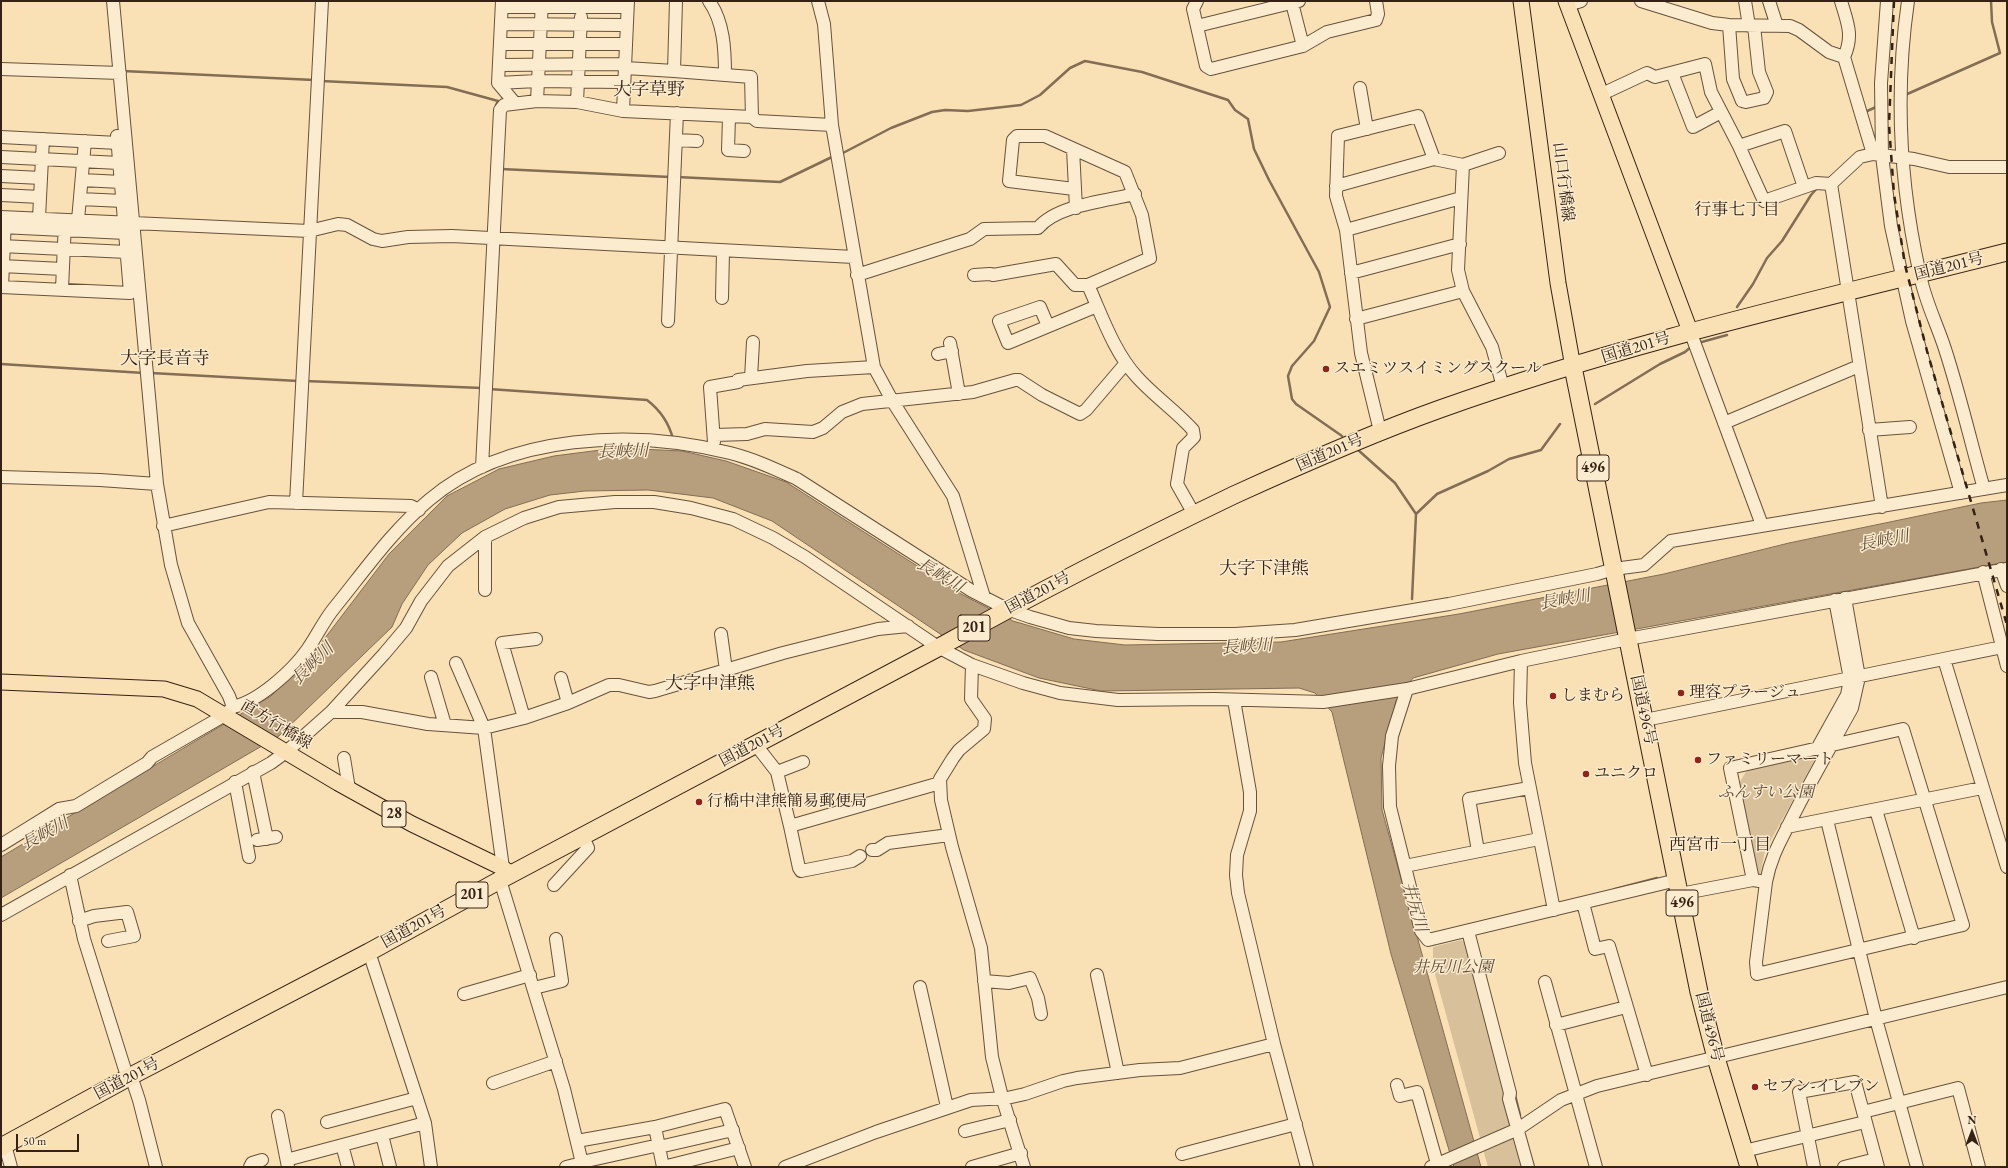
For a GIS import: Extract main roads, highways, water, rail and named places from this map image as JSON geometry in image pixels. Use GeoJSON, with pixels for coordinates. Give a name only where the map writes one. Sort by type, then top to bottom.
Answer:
{"type":"FeatureCollection","features":[{"type":"Feature","properties":{"kind":"highway","name":"国道201号"},"geometry":{"type":"LineString","coordinates":[[3,1146],[131,1076],[369,952],[504,874],[583,837],[942,646],[1005,610],[1194,514],[1286,471],[1380,431],[1503,387],[1690,331],[2007,252]]}},
{"type":"Feature","properties":{"kind":"highway","name":"国道496号"},"geometry":{"type":"LineString","coordinates":[[1573,367],[1699,992],[1716,1058],[1746,1159]]}},
{"type":"Feature","properties":{"kind":"main road","name":"山口行橋線"},"geometry":{"type":"LineString","coordinates":[[1521,1],[1558,283],[1573,367]]}},
{"type":"Feature","properties":{"kind":"main road"},"geometry":{"type":"LineString","coordinates":[[1572,2],[1602,94],[1690,331]]}},
{"type":"Feature","properties":{"kind":"main road","name":"直方行橋線"},"geometry":{"type":"LineString","coordinates":[[1,682],[164,689],[197,699],[230,714],[283,750],[412,824],[504,874]]}},
{"type":"Feature","properties":{"kind":"water","name":"長峡川"},"geometry":{"type":"Polygon","coordinates":[[[617,448],[682,451],[726,461],[786,482],[961,594],[1013,621],[1074,639],[1125,645],[1281,642],[1459,614],[1664,574],[1789,543],[1981,503],[2007,500],[2007,562],[1498,654],[1413,678],[1396,701],[1381,758],[1382,810],[1481,1167],[1454,1167],[1391,954],[1332,712],[1315,693],[1299,688],[1101,691],[1039,678],[964,650],[772,521],[713,498],[648,490],[585,491],[550,495],[505,509],[462,533],[428,565],[402,604],[392,627],[279,736],[1,898],[1,857],[271,696],[312,655],[389,554],[447,496],[499,469],[554,456],[617,448]]]}},
{"type":"Feature","properties":{"kind":"waterway"},"geometry":{"type":"LineString","coordinates":[[1905,95],[2000,53],[1992,22],[1991,1]]}},
{"type":"Feature","properties":{"kind":"waterway"},"geometry":{"type":"LineString","coordinates":[[841,154],[891,128],[932,112],[945,110],[968,111],[1021,105],[1040,95],[1070,68],[1085,61],[1142,72],[1228,100],[1235,110],[1248,119],[1254,149],[1269,180],[1319,272],[1330,307],[1314,341],[1292,366],[1288,376],[1292,399],[1296,404],[1342,436]]}},
{"type":"Feature","properties":{"kind":"waterway"},"geometry":{"type":"LineString","coordinates":[[123,71],[314,80]]}},
{"type":"Feature","properties":{"kind":"waterway"},"geometry":{"type":"LineString","coordinates":[[321,81],[447,87],[498,101],[496,105]]}},
{"type":"Feature","properties":{"kind":"waterway"},"geometry":{"type":"LineString","coordinates":[[1865,112],[1876,107]]}},
{"type":"Feature","properties":{"kind":"waterway"},"geometry":{"type":"LineString","coordinates":[[677,177],[780,182],[834,156]]}},
{"type":"Feature","properties":{"kind":"waterway"},"geometry":{"type":"LineString","coordinates":[[501,169],[670,177]]}},
{"type":"Feature","properties":{"kind":"waterway"},"geometry":{"type":"LineString","coordinates":[[1737,307],[1753,284],[1767,258],[1782,241],[1811,195],[1818,187]]}},
{"type":"Feature","properties":{"kind":"waterway"},"geometry":{"type":"LineString","coordinates":[[1698,343],[1727,335]]}},
{"type":"Feature","properties":{"kind":"waterway"},"geometry":{"type":"LineString","coordinates":[[1595,404],[1660,364],[1685,352],[1692,346]]}},
{"type":"Feature","properties":{"kind":"waterway"},"geometry":{"type":"LineString","coordinates":[[1,364],[144,373]]}},
{"type":"Feature","properties":{"kind":"waterway"},"geometry":{"type":"LineString","coordinates":[[151,373],[298,381]]}},
{"type":"Feature","properties":{"kind":"waterway"},"geometry":{"type":"LineString","coordinates":[[305,381],[482,388]]}},
{"type":"Feature","properties":{"kind":"waterway"},"geometry":{"type":"LineString","coordinates":[[489,389],[647,400],[663,417],[673,439]]}},
{"type":"Feature","properties":{"kind":"waterway"},"geometry":{"type":"LineString","coordinates":[[1416,514],[1437,494],[1488,471],[1509,459],[1541,450],[1560,424]]}},
{"type":"Feature","properties":{"kind":"waterway"},"geometry":{"type":"LineString","coordinates":[[1357,449],[1395,483],[1416,514],[1412,599]]}},
{"type":"Feature","properties":{"kind":"waterway"},"geometry":{"type":"LineString","coordinates":[[1615,889],[1657,878]]}},
{"type":"Feature","properties":{"kind":"waterway"},"geometry":{"type":"LineString","coordinates":[[1515,1095],[1520,1115]]}},
{"type":"Feature","properties":{"kind":"railway"},"geometry":{"type":"LineString","coordinates":[[1894,1],[1889,125],[1894,194],[1905,265],[1927,351],[2007,625]]}},
{"type":"Feature","properties":{"kind":"place","name":"スエミツスイミングスクール"},"geometry":{"type":"Point","coordinates":[1326,369]}},
{"type":"Feature","properties":{"kind":"place","name":"理容プラージュ"},"geometry":{"type":"Point","coordinates":[1681,693]}},
{"type":"Feature","properties":{"kind":"place","name":"しまむら"},"geometry":{"type":"Point","coordinates":[1553,696]}},
{"type":"Feature","properties":{"kind":"place","name":"ファミリーマート"},"geometry":{"type":"Point","coordinates":[1698,760]}},
{"type":"Feature","properties":{"kind":"place","name":"ユニクロ"},"geometry":{"type":"Point","coordinates":[1586,774]}},
{"type":"Feature","properties":{"kind":"place","name":"行橋中津熊簡易郵便局"},"geometry":{"type":"Point","coordinates":[699,802]}},
{"type":"Feature","properties":{"kind":"place","name":"セブン-イレブン"},"geometry":{"type":"Point","coordinates":[1755,1087]}},
{"type":"Feature","properties":{"kind":"district","name":"大字草野"},"geometry":{"type":"Point","coordinates":[649,90]}},
{"type":"Feature","properties":{"kind":"district","name":"行事七丁目"},"geometry":{"type":"Point","coordinates":[1737,210]}},
{"type":"Feature","properties":{"kind":"district","name":"大字長音寺"},"geometry":{"type":"Point","coordinates":[165,359]}},
{"type":"Feature","properties":{"kind":"district","name":"大字下津熊"},"geometry":{"type":"Point","coordinates":[1264,569]}},
{"type":"Feature","properties":{"kind":"district","name":"大字中津熊"},"geometry":{"type":"Point","coordinates":[710,684]}},
{"type":"Feature","properties":{"kind":"district","name":"西宮市一丁目"},"geometry":{"type":"Point","coordinates":[1720,845]}},
{"type":"Feature","properties":{"kind":"park label","name":"ふんすい公園"},"geometry":{"type":"Point","coordinates":[1766,793]}},
{"type":"Feature","properties":{"kind":"park label","name":"井尻川公園"},"geometry":{"type":"Point","coordinates":[1453,968]}},
{"type":"Feature","properties":{"kind":"water label","name":"井尻川"},"geometry":{"type":"Point","coordinates":[1414,907]}}]}
